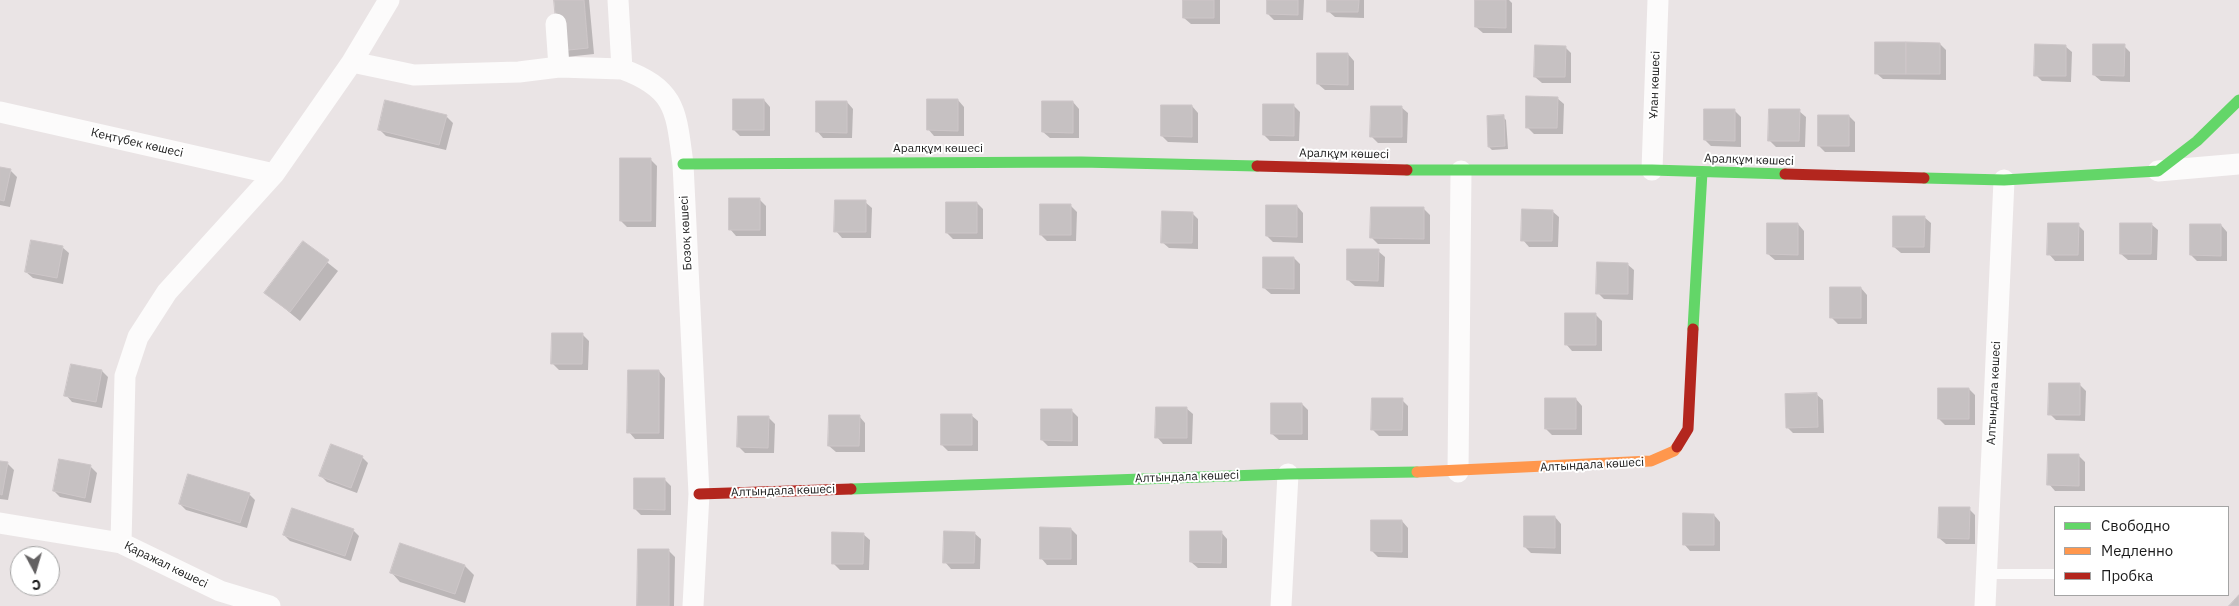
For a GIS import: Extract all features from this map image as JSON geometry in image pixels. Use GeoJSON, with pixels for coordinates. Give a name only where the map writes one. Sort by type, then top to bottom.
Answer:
{"type":"FeatureCollection","features":[{"type":"Feature","properties":{"kind":"street"},"geometry":{"type":"LineString","coordinates":[[121,543],[125,376],[138,337],[167,292],[274,174],[352,62],[389,0]]}},
{"type":"Feature","properties":{"kind":"street"},"geometry":{"type":"LineString","coordinates":[[352,62],[414,75],[519,72],[559,68],[622,69],[618,0]]}},
{"type":"Feature","properties":{"kind":"street","name":"Ұлан көшесі"},"geometry":{"type":"LineString","coordinates":[[1652,170],[1658,0]]}},
{"type":"Feature","properties":{"kind":"street"},"geometry":{"type":"LineString","coordinates":[[556,24],[559,68]]}},
{"type":"Feature","properties":{"kind":"street","name":"Бозоқ көшесі"},"geometry":{"type":"LineString","coordinates":[[622,69],[638,75],[661,89],[676,114],[682,164],[699,494],[693,606]]}},
{"type":"Feature","properties":{"kind":"street"},"geometry":{"type":"LineString","coordinates":[[2158,171],[2197,141],[2239,100]]}},
{"type":"Feature","properties":{"kind":"street","name":"Кеңтүбек көшесі"},"geometry":{"type":"LineString","coordinates":[[0,112],[274,174]]}},
{"type":"Feature","properties":{"kind":"street","name":"Аралқұм көшесі"},"geometry":{"type":"LineString","coordinates":[[682,164],[1081,162],[1461,171],[1652,170],[2004,180],[2158,171]]}},
{"type":"Feature","properties":{"kind":"street"},"geometry":{"type":"LineString","coordinates":[[2158,171],[2239,164]]}},
{"type":"Feature","properties":{"kind":"street"},"geometry":{"type":"LineString","coordinates":[[1458,472],[1461,171]]}},
{"type":"Feature","properties":{"kind":"street","name":"Алтындала көшесі"},"geometry":{"type":"LineString","coordinates":[[699,494],[1288,474],[1458,472],[1650,461],[1674,451],[1688,429],[1702,172]]}},
{"type":"Feature","properties":{"kind":"street","name":"Алтындала көшесі"},"geometry":{"type":"LineString","coordinates":[[1985,606],[2004,180]]}},
{"type":"Feature","properties":{"kind":"street"},"geometry":{"type":"LineString","coordinates":[[1281,606],[1288,474]]}},
{"type":"Feature","properties":{"kind":"street","name":"Қаражал көшесі"},"geometry":{"type":"LineString","coordinates":[[0,522],[121,543],[220,591],[270,606]]}},
{"type":"Feature","properties":{"kind":"lane"},"geometry":{"type":"LineString","coordinates":[[1985,574],[2054,574]]}},
{"type":"Feature","properties":{"kind":"building"},"geometry":{"type":"Polygon","coordinates":[[[554,0],[584,0],[588,48],[559,51],[554,0]]]}},
{"type":"Feature","properties":{"kind":"building"},"geometry":{"type":"Polygon","coordinates":[[[1183,0],[1214,0],[1214,18],[1183,18],[1183,0]]]}},
{"type":"Feature","properties":{"kind":"building"},"geometry":{"type":"Polygon","coordinates":[[[1267,0],[1298,0],[1298,15],[1267,14],[1267,0]]]}},
{"type":"Feature","properties":{"kind":"building"},"geometry":{"type":"Polygon","coordinates":[[[1327,0],[1359,0],[1358,12],[1327,12],[1327,0]]]}},
{"type":"Feature","properties":{"kind":"building"},"geometry":{"type":"Polygon","coordinates":[[[1475,0],[1506,0],[1506,28],[1475,27],[1475,0]]]}},
{"type":"Feature","properties":{"kind":"building"},"geometry":{"type":"Polygon","coordinates":[[[1875,42],[1906,42],[1906,74],[1875,74],[1875,42]]]}},
{"type":"Feature","properties":{"kind":"building"},"geometry":{"type":"Polygon","coordinates":[[[1906,42],[1940,43],[1940,74],[1906,74],[1906,42]]]}},
{"type":"Feature","properties":{"kind":"building"},"geometry":{"type":"Polygon","coordinates":[[[2035,44],[2066,45],[2066,76],[2034,76],[2035,44]]]}},
{"type":"Feature","properties":{"kind":"building"},"geometry":{"type":"Polygon","coordinates":[[[2093,44],[2125,44],[2124,76],[2093,75],[2093,44]]]}},
{"type":"Feature","properties":{"kind":"building"},"geometry":{"type":"Polygon","coordinates":[[[1535,45],[1566,46],[1565,77],[1534,77],[1535,45]]]}},
{"type":"Feature","properties":{"kind":"building"},"geometry":{"type":"Polygon","coordinates":[[[1317,53],[1348,53],[1348,85],[1317,84],[1317,53]]]}},
{"type":"Feature","properties":{"kind":"building"},"geometry":{"type":"Polygon","coordinates":[[[1526,96],[1558,97],[1557,128],[1526,128],[1526,96]]]}},
{"type":"Feature","properties":{"kind":"building"},"geometry":{"type":"Polygon","coordinates":[[[733,99],[764,99],[764,130],[733,130],[733,99]]]}},
{"type":"Feature","properties":{"kind":"building"},"geometry":{"type":"Polygon","coordinates":[[[927,99],[958,99],[958,131],[927,130],[927,99]]]}},
{"type":"Feature","properties":{"kind":"building"},"geometry":{"type":"Polygon","coordinates":[[[385,100],[447,115],[439,145],[378,130],[385,100]]]}},
{"type":"Feature","properties":{"kind":"building"},"geometry":{"type":"Polygon","coordinates":[[[816,101],[847,101],[847,133],[816,132],[816,101]]]}},
{"type":"Feature","properties":{"kind":"building"},"geometry":{"type":"Polygon","coordinates":[[[1042,101],[1073,101],[1073,133],[1042,132],[1042,101]]]}},
{"type":"Feature","properties":{"kind":"building"},"geometry":{"type":"Polygon","coordinates":[[[1263,104],[1294,104],[1294,136],[1263,135],[1263,104]]]}},
{"type":"Feature","properties":{"kind":"building"},"geometry":{"type":"Polygon","coordinates":[[[1161,105],[1192,105],[1192,137],[1161,136],[1161,105]]]}},
{"type":"Feature","properties":{"kind":"building"},"geometry":{"type":"Polygon","coordinates":[[[1371,106],[1402,106],[1402,137],[1370,137],[1371,106]]]}},
{"type":"Feature","properties":{"kind":"building"},"geometry":{"type":"Polygon","coordinates":[[[1704,109],[1735,109],[1735,141],[1704,140],[1704,109]]]}},
{"type":"Feature","properties":{"kind":"building"},"geometry":{"type":"Polygon","coordinates":[[[1769,109],[1800,109],[1799,141],[1768,141],[1769,109]]]}},
{"type":"Feature","properties":{"kind":"building"},"geometry":{"type":"Polygon","coordinates":[[[1504,115],[1505,146],[1488,147],[1487,116],[1504,115]]]}},
{"type":"Feature","properties":{"kind":"building"},"geometry":{"type":"Polygon","coordinates":[[[1818,115],[1849,115],[1849,146],[1818,146],[1818,115]]]}},
{"type":"Feature","properties":{"kind":"building"},"geometry":{"type":"Polygon","coordinates":[[[620,158],[651,158],[651,221],[620,221],[620,158]]]}},
{"type":"Feature","properties":{"kind":"building"},"geometry":{"type":"Polygon","coordinates":[[[0,167],[11,169],[4,201],[0,200],[0,167]]]}},
{"type":"Feature","properties":{"kind":"building"},"geometry":{"type":"Polygon","coordinates":[[[729,198],[760,198],[760,230],[729,230],[729,198]]]}},
{"type":"Feature","properties":{"kind":"building"},"geometry":{"type":"Polygon","coordinates":[[[835,200],[866,200],[866,232],[834,232],[835,200]]]}},
{"type":"Feature","properties":{"kind":"building"},"geometry":{"type":"Polygon","coordinates":[[[946,202],[977,202],[977,233],[946,233],[946,202]]]}},
{"type":"Feature","properties":{"kind":"building"},"geometry":{"type":"Polygon","coordinates":[[[1040,204],[1071,204],[1071,235],[1040,235],[1040,204]]]}},
{"type":"Feature","properties":{"kind":"building"},"geometry":{"type":"Polygon","coordinates":[[[1266,205],[1297,205],[1297,237],[1266,236],[1266,205]]]}},
{"type":"Feature","properties":{"kind":"building"},"geometry":{"type":"Polygon","coordinates":[[[1371,207],[1424,207],[1424,239],[1370,238],[1371,207]]]}},
{"type":"Feature","properties":{"kind":"building"},"geometry":{"type":"Polygon","coordinates":[[[1522,209],[1553,210],[1552,241],[1521,241],[1522,209]]]}},
{"type":"Feature","properties":{"kind":"building"},"geometry":{"type":"Polygon","coordinates":[[[1162,211],[1193,212],[1192,243],[1161,243],[1162,211]]]}},
{"type":"Feature","properties":{"kind":"building"},"geometry":{"type":"Polygon","coordinates":[[[1893,216],[1925,216],[1924,247],[1893,247],[1893,216]]]}},
{"type":"Feature","properties":{"kind":"building"},"geometry":{"type":"Polygon","coordinates":[[[1767,223],[1798,223],[1798,255],[1767,254],[1767,223]]]}},
{"type":"Feature","properties":{"kind":"building"},"geometry":{"type":"Polygon","coordinates":[[[2048,223],[2079,223],[2078,255],[2047,255],[2048,223]]]}},
{"type":"Feature","properties":{"kind":"building"},"geometry":{"type":"Polygon","coordinates":[[[2120,223],[2152,223],[2151,254],[2120,254],[2120,223]]]}},
{"type":"Feature","properties":{"kind":"building"},"geometry":{"type":"Polygon","coordinates":[[[2190,224],[2221,224],[2221,256],[2190,255],[2190,224]]]}},
{"type":"Feature","properties":{"kind":"building"},"geometry":{"type":"Polygon","coordinates":[[[31,240],[63,246],[57,278],[25,272],[31,240]]]}},
{"type":"Feature","properties":{"kind":"building"},"geometry":{"type":"Polygon","coordinates":[[[303,241],[329,260],[290,312],[264,293],[303,241]]]}},
{"type":"Feature","properties":{"kind":"building"},"geometry":{"type":"Polygon","coordinates":[[[1347,249],[1379,249],[1378,281],[1347,280],[1347,249]]]}},
{"type":"Feature","properties":{"kind":"building"},"geometry":{"type":"Polygon","coordinates":[[[1263,257],[1294,257],[1294,289],[1263,288],[1263,257]]]}},
{"type":"Feature","properties":{"kind":"building"},"geometry":{"type":"Polygon","coordinates":[[[1597,262],[1628,263],[1628,294],[1596,294],[1597,262]]]}},
{"type":"Feature","properties":{"kind":"building"},"geometry":{"type":"Polygon","coordinates":[[[1830,287],[1861,287],[1861,318],[1830,318],[1830,287]]]}},
{"type":"Feature","properties":{"kind":"building"},"geometry":{"type":"Polygon","coordinates":[[[1565,313],[1596,313],[1596,345],[1565,345],[1565,313]]]}},
{"type":"Feature","properties":{"kind":"building"},"geometry":{"type":"Polygon","coordinates":[[[552,333],[583,333],[582,364],[551,364],[552,333]]]}},
{"type":"Feature","properties":{"kind":"building"},"geometry":{"type":"Polygon","coordinates":[[[71,364],[102,370],[96,402],[64,396],[71,364]]]}},
{"type":"Feature","properties":{"kind":"building"},"geometry":{"type":"Polygon","coordinates":[[[628,370],[659,370],[659,433],[627,433],[628,370]]]}},
{"type":"Feature","properties":{"kind":"building"},"geometry":{"type":"Polygon","coordinates":[[[2049,383],[2080,383],[2080,415],[2048,415],[2049,383]]]}},
{"type":"Feature","properties":{"kind":"building"},"geometry":{"type":"Polygon","coordinates":[[[1938,388],[1969,388],[1969,419],[1938,419],[1938,388]]]}},
{"type":"Feature","properties":{"kind":"building"},"geometry":{"type":"Polygon","coordinates":[[[1817,393],[1818,427],[1786,428],[1785,394],[1817,393]]]}},
{"type":"Feature","properties":{"kind":"building"},"geometry":{"type":"Polygon","coordinates":[[[1372,398],[1403,398],[1402,430],[1371,430],[1372,398]]]}},
{"type":"Feature","properties":{"kind":"building"},"geometry":{"type":"Polygon","coordinates":[[[1545,398],[1576,398],[1576,429],[1545,429],[1545,398]]]}},
{"type":"Feature","properties":{"kind":"building"},"geometry":{"type":"Polygon","coordinates":[[[1271,403],[1302,403],[1302,434],[1271,434],[1271,403]]]}},
{"type":"Feature","properties":{"kind":"building"},"geometry":{"type":"Polygon","coordinates":[[[1156,407],[1187,407],[1187,438],[1155,438],[1156,407]]]}},
{"type":"Feature","properties":{"kind":"building"},"geometry":{"type":"Polygon","coordinates":[[[1041,409],[1072,409],[1072,441],[1041,440],[1041,409]]]}},
{"type":"Feature","properties":{"kind":"building"},"geometry":{"type":"Polygon","coordinates":[[[941,414],[972,414],[972,445],[941,445],[941,414]]]}},
{"type":"Feature","properties":{"kind":"building"},"geometry":{"type":"Polygon","coordinates":[[[829,415],[860,415],[859,446],[828,446],[829,415]]]}},
{"type":"Feature","properties":{"kind":"building"},"geometry":{"type":"Polygon","coordinates":[[[738,416],[769,416],[768,448],[737,447],[738,416]]]}},
{"type":"Feature","properties":{"kind":"building"},"geometry":{"type":"Polygon","coordinates":[[[331,444],[363,456],[351,488],[319,476],[331,444]]]}},
{"type":"Feature","properties":{"kind":"building"},"geometry":{"type":"Polygon","coordinates":[[[2048,454],[2079,454],[2079,486],[2047,485],[2048,454]]]}},
{"type":"Feature","properties":{"kind":"building"},"geometry":{"type":"Polygon","coordinates":[[[59,459],[91,465],[85,498],[53,491],[59,459]]]}},
{"type":"Feature","properties":{"kind":"building"},"geometry":{"type":"Polygon","coordinates":[[[0,461],[8,462],[2,495],[0,494],[0,461]]]}},
{"type":"Feature","properties":{"kind":"building"},"geometry":{"type":"Polygon","coordinates":[[[188,474],[250,493],[240,523],[179,504],[188,474]]]}},
{"type":"Feature","properties":{"kind":"building"},"geometry":{"type":"Polygon","coordinates":[[[634,478],[665,478],[665,510],[634,509],[634,478]]]}},
{"type":"Feature","properties":{"kind":"building"},"geometry":{"type":"Polygon","coordinates":[[[1939,507],[1970,507],[1969,539],[1938,538],[1939,507]]]}},
{"type":"Feature","properties":{"kind":"building"},"geometry":{"type":"Polygon","coordinates":[[[292,508],[354,529],[345,556],[283,535],[292,508]]]}},
{"type":"Feature","properties":{"kind":"building"},"geometry":{"type":"Polygon","coordinates":[[[1683,513],[1714,514],[1714,545],[1683,545],[1683,513]]]}},
{"type":"Feature","properties":{"kind":"building"},"geometry":{"type":"Polygon","coordinates":[[[1524,516],[1555,516],[1555,548],[1524,547],[1524,516]]]}},
{"type":"Feature","properties":{"kind":"building"},"geometry":{"type":"Polygon","coordinates":[[[1371,520],[1402,520],[1402,552],[1371,551],[1371,520]]]}},
{"type":"Feature","properties":{"kind":"building"},"geometry":{"type":"Polygon","coordinates":[[[1040,527],[1071,528],[1071,559],[1040,559],[1040,527]]]}},
{"type":"Feature","properties":{"kind":"building"},"geometry":{"type":"Polygon","coordinates":[[[944,531],[975,532],[974,563],[943,563],[944,531]]]}},
{"type":"Feature","properties":{"kind":"building"},"geometry":{"type":"Polygon","coordinates":[[[1190,531],[1222,531],[1221,563],[1190,562],[1190,531]]]}},
{"type":"Feature","properties":{"kind":"building"},"geometry":{"type":"Polygon","coordinates":[[[832,532],[864,533],[863,564],[832,564],[832,532]]]}},
{"type":"Feature","properties":{"kind":"building"},"geometry":{"type":"Polygon","coordinates":[[[400,543],[465,565],[455,594],[390,573],[400,543]]]}},
{"type":"Feature","properties":{"kind":"building"},"geometry":{"type":"Polygon","coordinates":[[[638,549],[669,549],[669,606],[637,606],[638,549]]]}},
{"type":"Feature","properties":{"kind":"building"},"geometry":{"type":"Polygon","coordinates":[[[2239,595],[2239,606],[2229,606],[2239,595]]]}},
{"type":"Feature","properties":{"kind":"traffic: fast"},"geometry":{"type":"LineString","coordinates":[[1924,178],[2004,180],[2158,171],[2197,141],[2239,100]]}},
{"type":"Feature","properties":{"kind":"traffic: fast"},"geometry":{"type":"LineString","coordinates":[[683,164],[1081,162],[1257,166]]}},
{"type":"Feature","properties":{"kind":"traffic: fast"},"geometry":{"type":"LineString","coordinates":[[1407,170],[1652,170],[1785,174]]}},
{"type":"Feature","properties":{"kind":"traffic: fast"},"geometry":{"type":"LineString","coordinates":[[1693,329],[1702,172]]}},
{"type":"Feature","properties":{"kind":"traffic: fast"},"geometry":{"type":"LineString","coordinates":[[851,489],[1288,474],[1417,472]]}},
{"type":"Feature","properties":{"kind":"traffic: slow"},"geometry":{"type":"LineString","coordinates":[[1417,472],[1651,461],[1674,451],[1677,447]]}},
{"type":"Feature","properties":{"kind":"traffic: jam"},"geometry":{"type":"LineString","coordinates":[[1257,166],[1407,170]]}},
{"type":"Feature","properties":{"kind":"traffic: jam"},"geometry":{"type":"LineString","coordinates":[[1785,174],[1924,178]]}},
{"type":"Feature","properties":{"kind":"traffic: jam"},"geometry":{"type":"LineString","coordinates":[[1677,447],[1688,429],[1693,329]]}},
{"type":"Feature","properties":{"kind":"traffic: jam"},"geometry":{"type":"LineString","coordinates":[[699,494],[851,489]]}}]}
